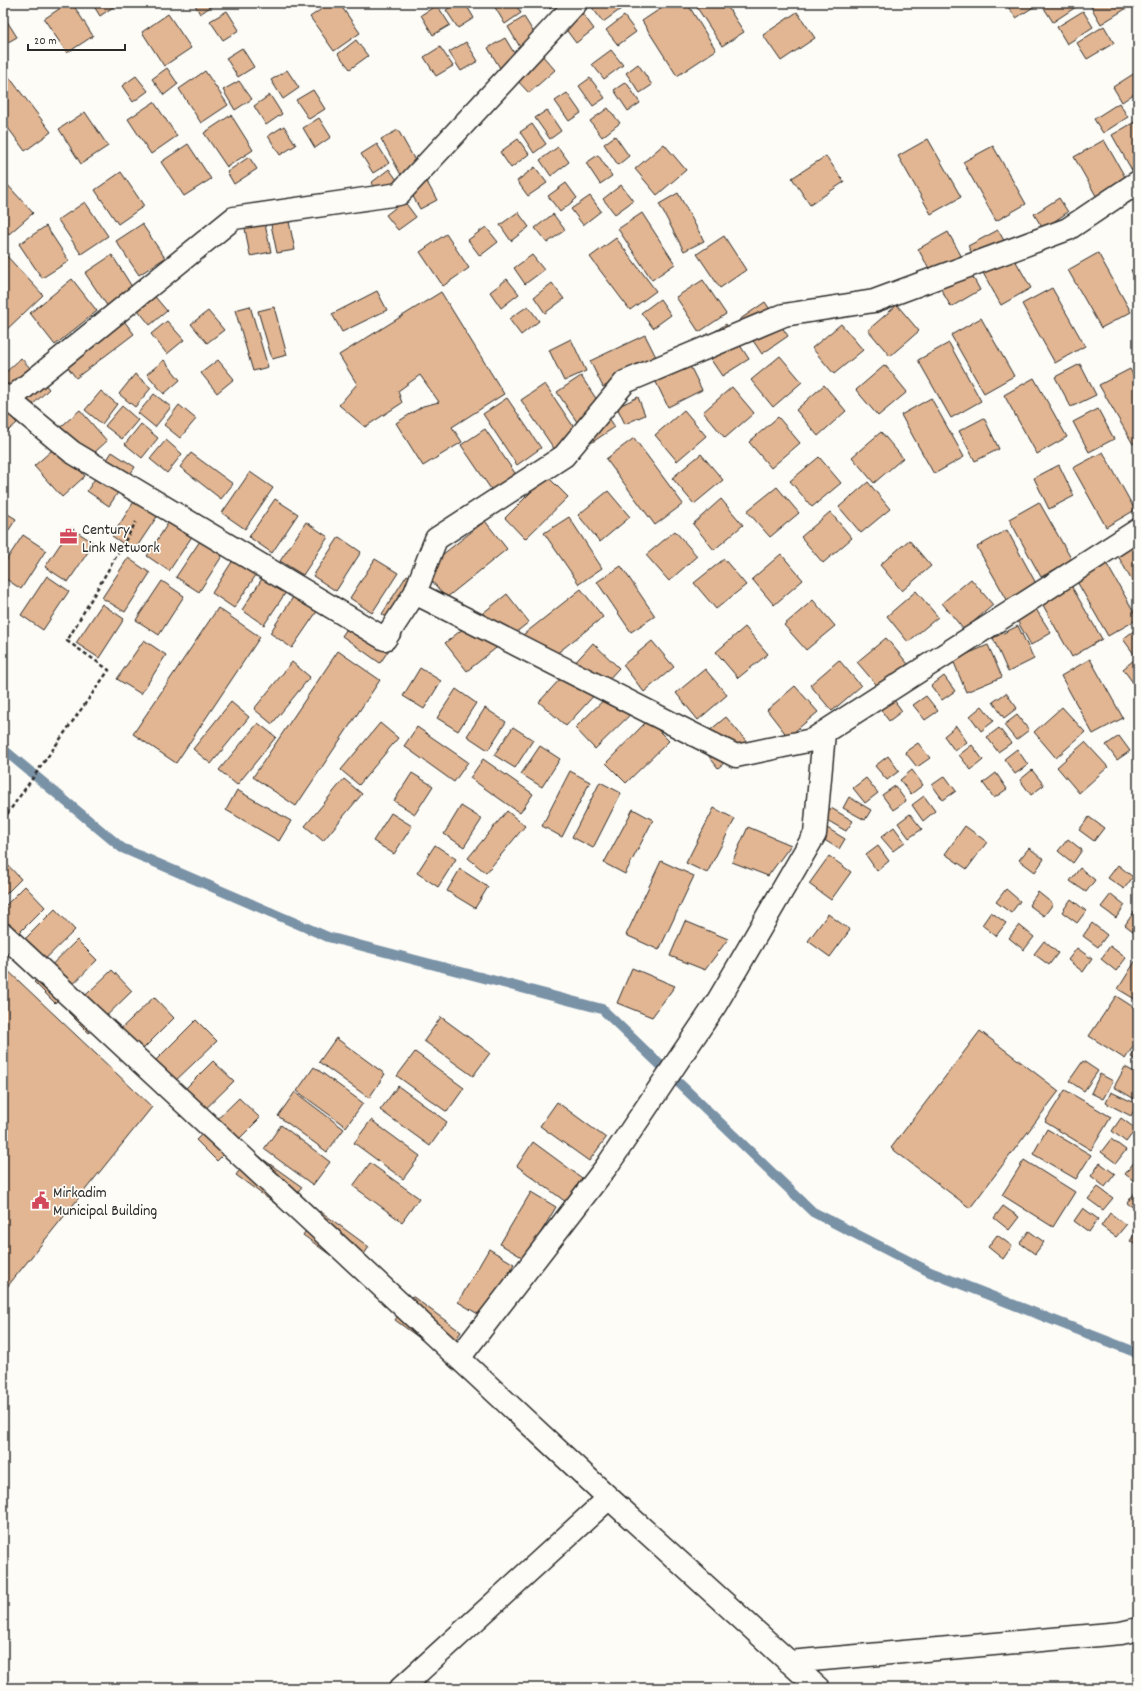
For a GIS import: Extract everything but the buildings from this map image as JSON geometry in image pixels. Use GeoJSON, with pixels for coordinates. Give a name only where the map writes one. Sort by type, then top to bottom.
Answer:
{"type":"FeatureCollection","features":[{"type":"Feature","properties":{"kind":"street"},"geometry":{"type":"LineString","coordinates":[[576,3],[399,194],[234,218],[6,397],[72,452],[385,639],[415,593],[436,539],[564,456],[624,382],[784,315],[874,301],[1068,229],[1138,182]]}},
{"type":"Feature","properties":{"kind":"street"},"geometry":{"type":"LineString","coordinates":[[415,593],[736,756],[812,740],[1138,530]]}},
{"type":"Feature","properties":{"kind":"street"},"geometry":{"type":"LineString","coordinates":[[459,1358],[607,1166],[716,1004],[815,834],[824,733]]}},
{"type":"Feature","properties":{"kind":"street"},"geometry":{"type":"LineString","coordinates":[[3,934],[609,1498],[818,1688]]}},
{"type":"Feature","properties":{"kind":"street"},"geometry":{"type":"LineString","coordinates":[[401,1688],[609,1498]]}},
{"type":"Feature","properties":{"kind":"street"},"geometry":{"type":"LineString","coordinates":[[789,1662],[1130,1631]]}},
{"type":"Feature","properties":{"kind":"path"},"geometry":{"type":"LineString","coordinates":[[3,820],[109,670],[67,641],[149,498]]}},
{"type":"Feature","properties":{"kind":"waterway"},"geometry":{"type":"LineString","coordinates":[[3,749],[122,848],[328,937],[602,1009],[813,1212],[930,1272],[1135,1352],[1138,1357]]}},
{"type":"Feature","properties":{"kind":"place","name":"Century Link Network"},"geometry":{"type":"Point","coordinates":[69,537]}},
{"type":"Feature","properties":{"kind":"place","name":"Mirkadim Municipal Building"},"geometry":{"type":"Point","coordinates":[40,1200]}}]}
